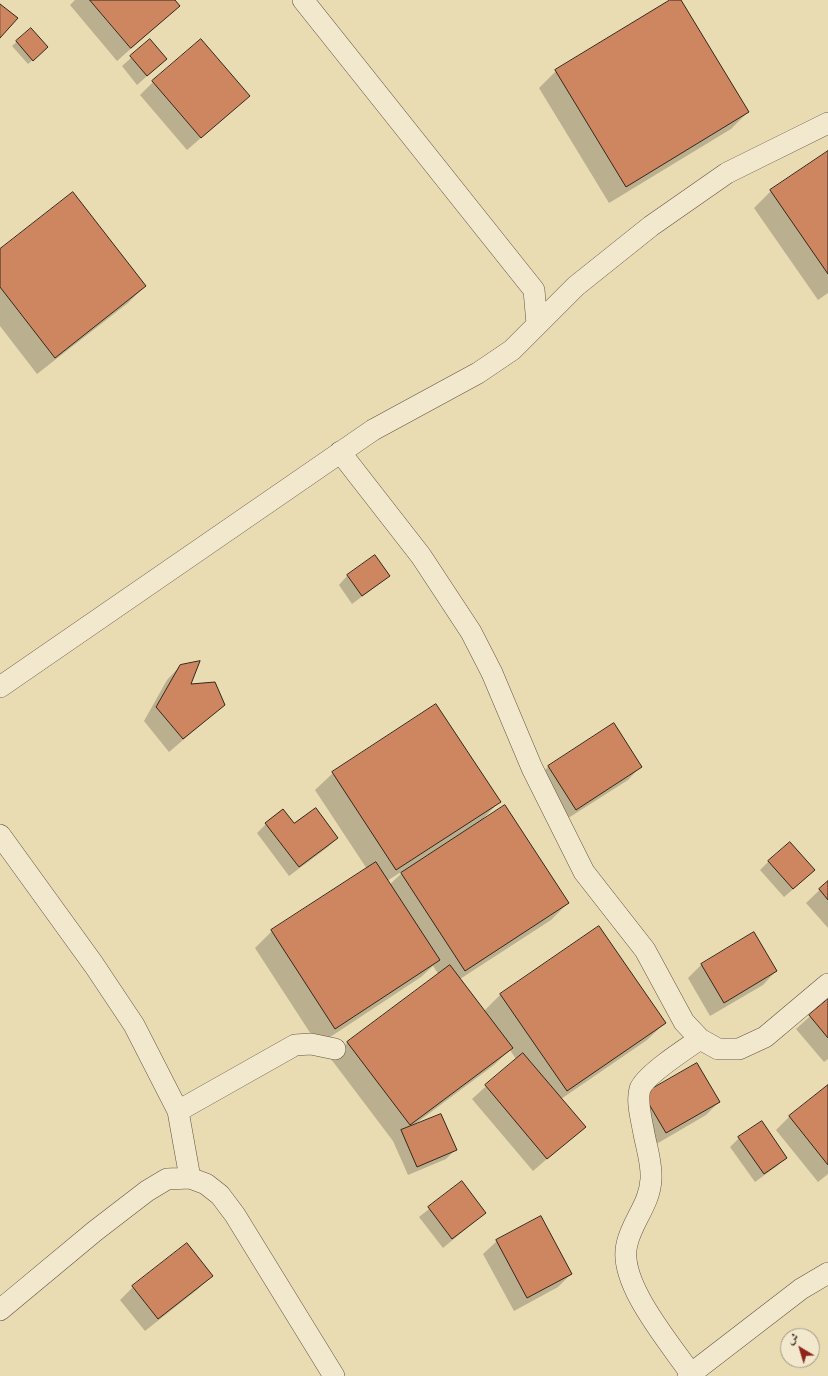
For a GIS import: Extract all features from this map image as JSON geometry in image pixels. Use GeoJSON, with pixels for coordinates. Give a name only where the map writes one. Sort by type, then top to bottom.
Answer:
{"type":"FeatureCollection","features":[{"type":"Feature","properties":{"kind":"street"},"geometry":{"type":"LineString","coordinates":[[303,0],[534,290],[537,324]]}},
{"type":"Feature","properties":{"kind":"street"},"geometry":{"type":"LineString","coordinates":[[0,687],[340,452],[394,417],[478,373],[512,350],[576,286],[651,226],[727,173],[828,123]]}},
{"type":"Feature","properties":{"kind":"street"},"geometry":{"type":"LineString","coordinates":[[534,290],[576,286]]}},
{"type":"Feature","properties":{"kind":"street"},"geometry":{"type":"LineString","coordinates":[[340,452],[421,556],[470,632],[492,673],[532,768],[584,872],[645,950],[684,1022],[700,1039],[718,1049],[739,1049],[765,1037],[828,984]]}},
{"type":"Feature","properties":{"kind":"street"},"geometry":{"type":"LineString","coordinates":[[0,835],[94,965],[134,1025],[178,1111],[190,1178]]}},
{"type":"Feature","properties":{"kind":"street"},"geometry":{"type":"LineString","coordinates":[[700,1039],[648,1077],[640,1089],[640,1115],[651,1179],[647,1200],[627,1243],[625,1257],[630,1282],[643,1305],[690,1375],[802,1289],[828,1273]]}},
{"type":"Feature","properties":{"kind":"street"},"geometry":{"type":"LineString","coordinates":[[178,1111],[295,1045],[311,1044],[335,1049]]}},
{"type":"Feature","properties":{"kind":"street"},"geometry":{"type":"LineString","coordinates":[[0,1310],[95,1231],[147,1191],[167,1179],[190,1178],[206,1184],[220,1195],[235,1214],[334,1376]]}},
{"type":"Feature","properties":{"kind":"building"},"geometry":{"type":"Polygon","coordinates":[[[90,0],[175,0],[180,6],[131,48],[90,0]]]}},
{"type":"Feature","properties":{"kind":"building"},"geometry":{"type":"Polygon","coordinates":[[[670,0],[681,0],[749,112],[626,187],[555,70],[670,0]]]}},
{"type":"Feature","properties":{"kind":"building"},"geometry":{"type":"Polygon","coordinates":[[[0,4],[18,18],[0,38],[0,4]]]}},
{"type":"Feature","properties":{"kind":"building"},"geometry":{"type":"Polygon","coordinates":[[[31,28],[48,47],[33,61],[16,41],[31,28]]]}},
{"type":"Feature","properties":{"kind":"building"},"geometry":{"type":"Polygon","coordinates":[[[150,39],[167,59],[147,76],[130,56],[150,39]]]}},
{"type":"Feature","properties":{"kind":"building"},"geometry":{"type":"Polygon","coordinates":[[[201,39],[250,96],[201,138],[152,81],[201,39]]]}},
{"type":"Feature","properties":{"kind":"building"},"geometry":{"type":"Polygon","coordinates":[[[828,151],[828,274],[770,190],[828,151]]]}},
{"type":"Feature","properties":{"kind":"building"},"geometry":{"type":"Polygon","coordinates":[[[73,192],[146,286],[55,358],[0,287],[0,249],[73,192]]]}},
{"type":"Feature","properties":{"kind":"building"},"geometry":{"type":"Polygon","coordinates":[[[375,555],[390,576],[362,596],[347,575],[375,555]]]}},
{"type":"Feature","properties":{"kind":"building"},"geometry":{"type":"Polygon","coordinates":[[[200,661],[191,684],[215,682],[225,705],[183,739],[156,707],[180,665],[200,661]]]}},
{"type":"Feature","properties":{"kind":"building"},"geometry":{"type":"Polygon","coordinates":[[[436,704],[501,802],[396,870],[332,772],[436,704]]]}},
{"type":"Feature","properties":{"kind":"building"},"geometry":{"type":"Polygon","coordinates":[[[614,723],[642,767],[576,810],[548,766],[614,723]]]}},
{"type":"Feature","properties":{"kind":"building"},"geometry":{"type":"Polygon","coordinates":[[[505,805],[569,903],[465,971],[401,873],[505,805]]]}},
{"type":"Feature","properties":{"kind":"building"},"geometry":{"type":"Polygon","coordinates":[[[316,808],[338,838],[299,867],[265,823],[283,809],[294,823],[316,808]]]}},
{"type":"Feature","properties":{"kind":"building"},"geometry":{"type":"Polygon","coordinates":[[[790,842],[815,870],[793,889],[768,861],[790,842]]]}},
{"type":"Feature","properties":{"kind":"building"},"geometry":{"type":"Polygon","coordinates":[[[376,862],[440,960],[335,1029],[271,930],[376,862]]]}},
{"type":"Feature","properties":{"kind":"building"},"geometry":{"type":"Polygon","coordinates":[[[828,881],[828,900],[819,889],[828,881]]]}},
{"type":"Feature","properties":{"kind":"building"},"geometry":{"type":"Polygon","coordinates":[[[599,926],[666,1023],[567,1091],[500,994],[599,926]]]}},
{"type":"Feature","properties":{"kind":"building"},"geometry":{"type":"Polygon","coordinates":[[[754,932],[777,971],[724,1003],[701,964],[754,932]]]}},
{"type":"Feature","properties":{"kind":"building"},"geometry":{"type":"Polygon","coordinates":[[[450,965],[513,1048],[410,1125],[347,1042],[450,965]]]}},
{"type":"Feature","properties":{"kind":"building"},"geometry":{"type":"Polygon","coordinates":[[[828,999],[828,1038],[809,1015],[828,999]]]}},
{"type":"Feature","properties":{"kind":"building"},"geometry":{"type":"Polygon","coordinates":[[[523,1053],[586,1127],[547,1159],[485,1085],[523,1053]]]}},
{"type":"Feature","properties":{"kind":"building"},"geometry":{"type":"Polygon","coordinates":[[[697,1063],[720,1102],[666,1133],[643,1094],[697,1063]]]}},
{"type":"Feature","properties":{"kind":"building"},"geometry":{"type":"Polygon","coordinates":[[[828,1085],[828,1165],[789,1116],[828,1085]]]}},
{"type":"Feature","properties":{"kind":"building"},"geometry":{"type":"Polygon","coordinates":[[[441,1114],[457,1150],[417,1167],[401,1130],[441,1114]]]}},
{"type":"Feature","properties":{"kind":"building"},"geometry":{"type":"Polygon","coordinates":[[[762,1121],[787,1158],[764,1174],[738,1137],[762,1121]]]}},
{"type":"Feature","properties":{"kind":"building"},"geometry":{"type":"Polygon","coordinates":[[[462,1181],[486,1213],[452,1239],[428,1207],[462,1181]]]}},
{"type":"Feature","properties":{"kind":"building"},"geometry":{"type":"Polygon","coordinates":[[[541,1216],[572,1274],[527,1298],[496,1240],[541,1216]]]}},
{"type":"Feature","properties":{"kind":"building"},"geometry":{"type":"Polygon","coordinates":[[[187,1243],[213,1276],[158,1319],[132,1286],[187,1243]]]}}]}
